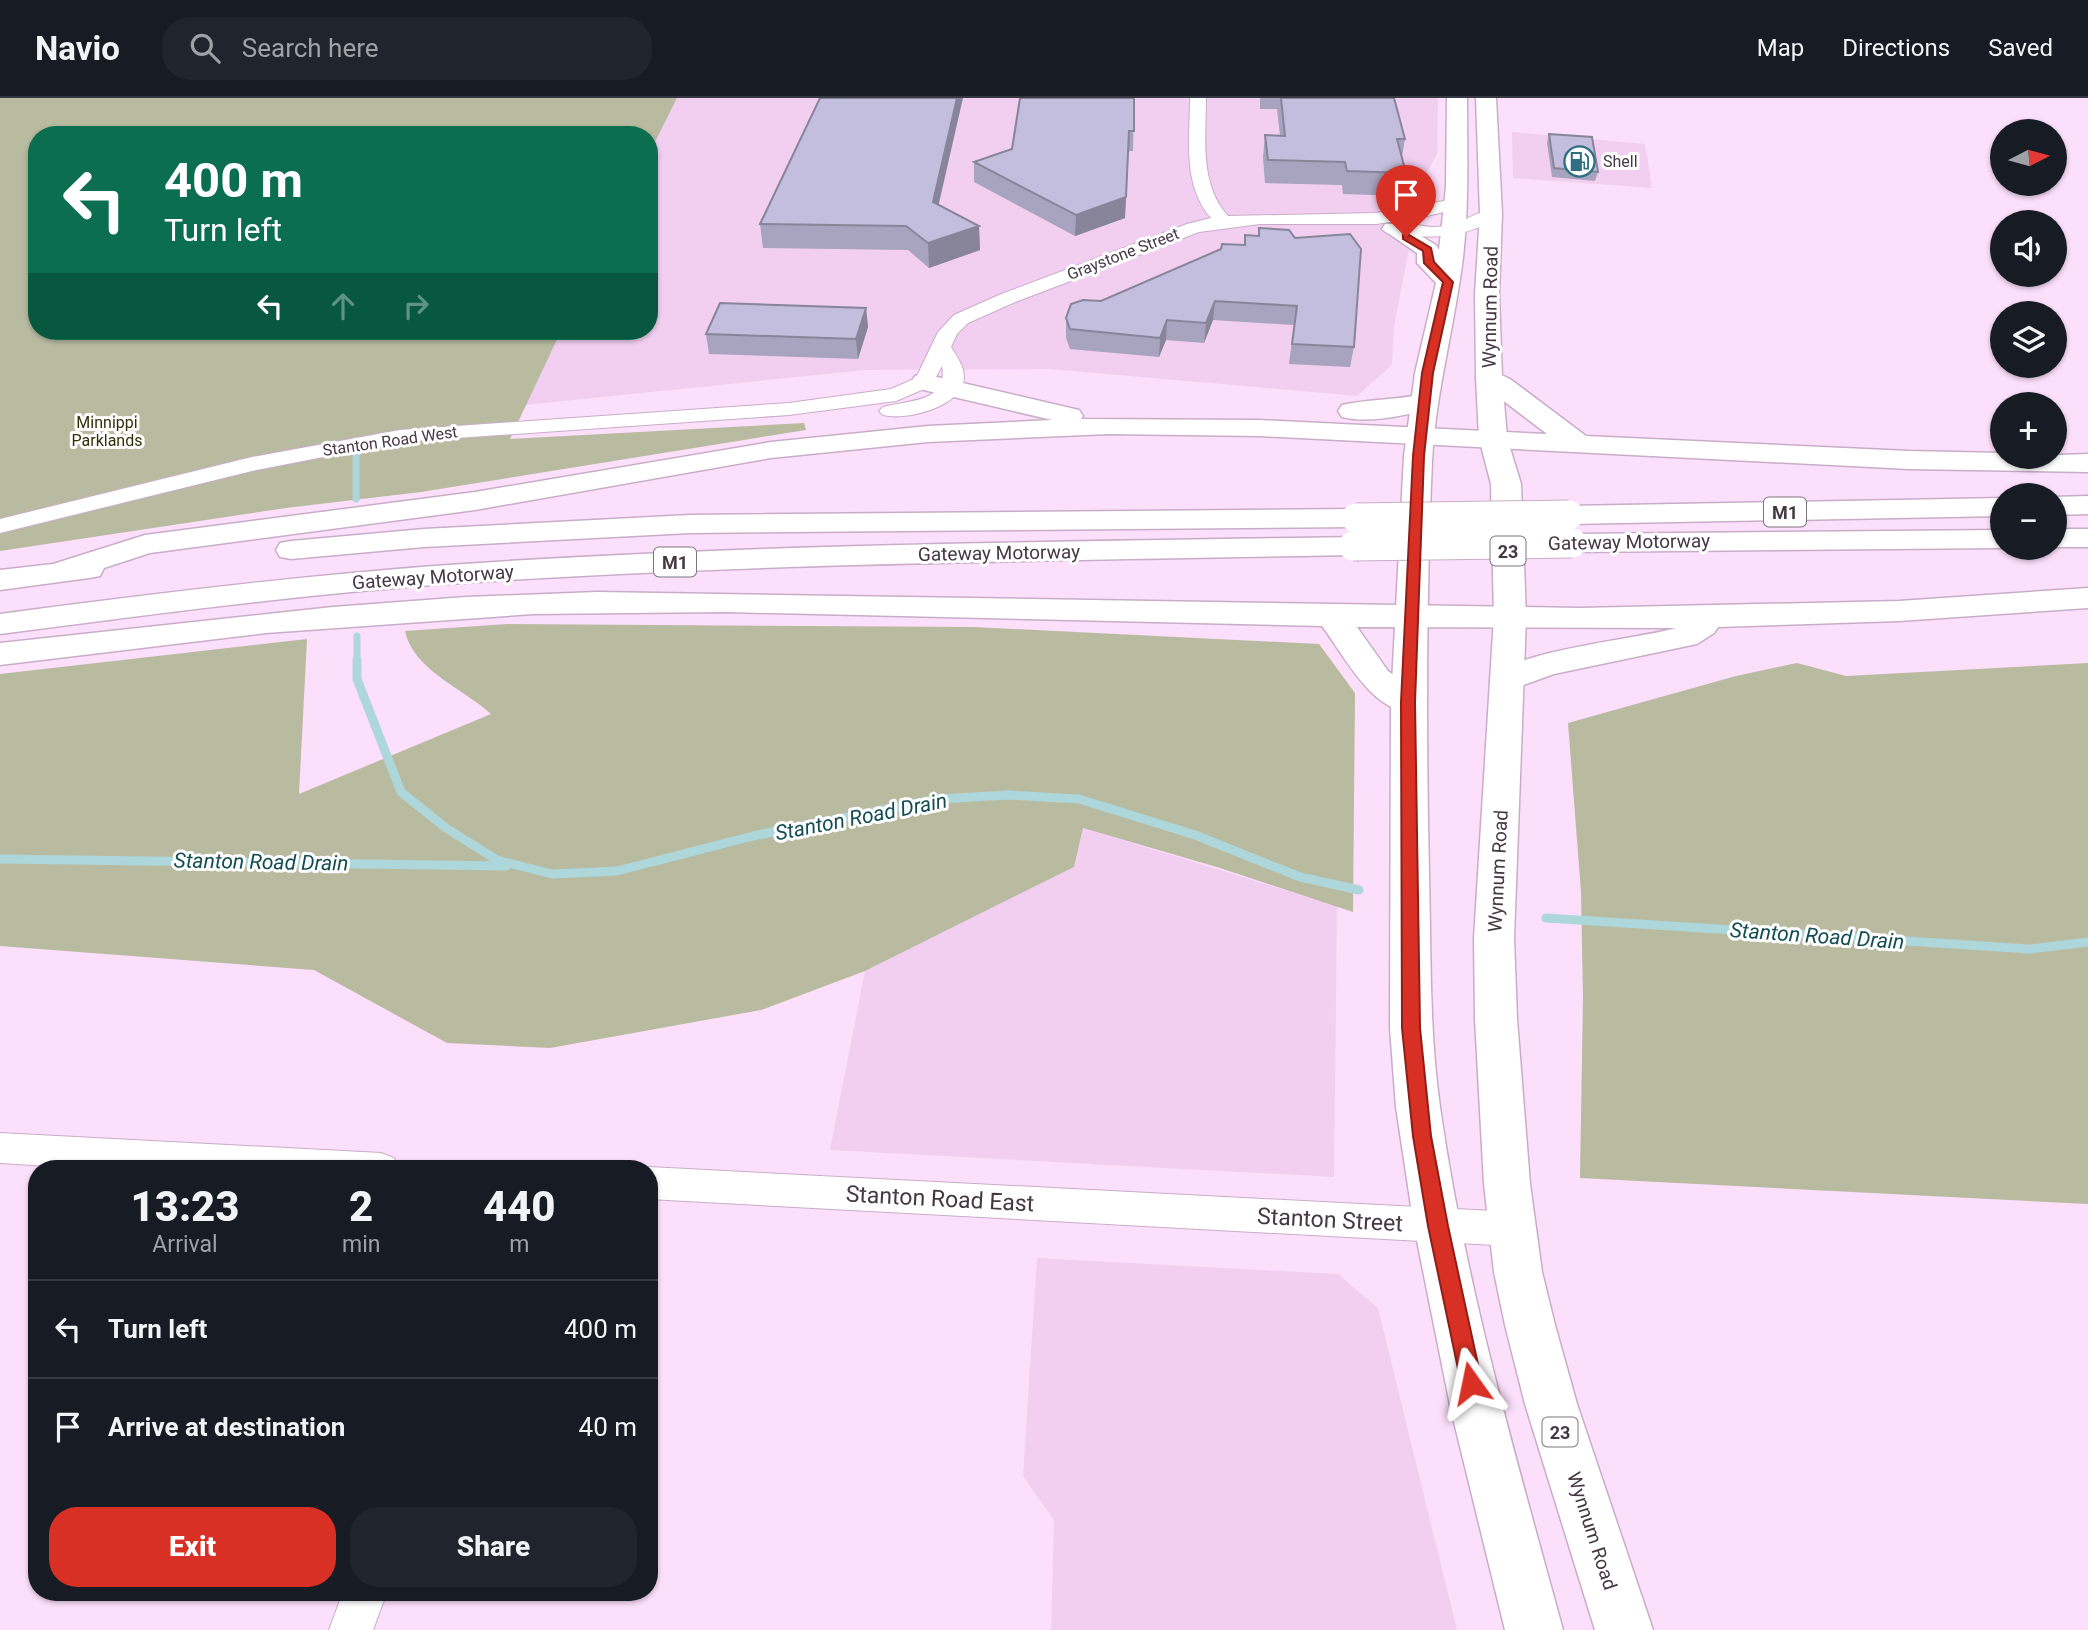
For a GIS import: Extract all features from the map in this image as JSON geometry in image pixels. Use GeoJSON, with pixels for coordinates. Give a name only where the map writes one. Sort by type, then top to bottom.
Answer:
{"type":"FeatureCollection","features":[{"type":"Feature","properties":{"kind":"main road","name":"Wynnum Road"},"geometry":{"type":"LineString","coordinates":[[1457,98],[1455,204],[1448,282],[1423,402],[1420,435],[1408,702],[1411,1028],[1418,1107],[1438,1226],[1477,1410],[1534,1630]]}},
{"type":"Feature","properties":{"kind":"main road","name":"Wynnum Road"},"geometry":{"type":"LineString","coordinates":[[1486,98],[1491,214],[1487,294],[1489,377],[1493,438],[1506,484],[1510,617],[1494,938],[1503,1146],[1524,1299],[1551,1404],[1624,1630]]}},
{"type":"Feature","properties":{"kind":"main road"},"geometry":{"type":"LineString","coordinates":[[1393,229],[1427,250],[1429,263],[1448,282]]}},
{"type":"Feature","properties":{"kind":"main road"},"geometry":{"type":"LineString","coordinates":[[1489,377],[1518,395],[1555,428],[1578,443]]}},
{"type":"Feature","properties":{"kind":"main road"},"geometry":{"type":"LineString","coordinates":[[924,382],[1108,426]]}},
{"type":"Feature","properties":{"kind":"main road"},"geometry":{"type":"LineString","coordinates":[[1259,428],[1292,414],[1389,409],[1423,402]]}},
{"type":"Feature","properties":{"kind":"main road"},"geometry":{"type":"LineString","coordinates":[[63,571],[145,544],[475,501],[771,450],[928,434],[1108,426],[1259,428],[1909,460],[2088,463]]}},
{"type":"Feature","properties":{"kind":"main road"},"geometry":{"type":"LineString","coordinates":[[2067,506],[2088,505]]}},
{"type":"Feature","properties":{"kind":"main road","name":"Gateway Motorway"},"geometry":{"type":"LineString","coordinates":[[0,580],[63,571],[429,537],[647,526],[833,521],[1354,532],[1570,529],[1990,508]]}},
{"type":"Feature","properties":{"kind":"main road","name":"Gateway Motorway"},"geometry":{"type":"LineString","coordinates":[[1570,529],[1990,539]]}},
{"type":"Feature","properties":{"kind":"main road","name":"Gateway Motorway"},"geometry":{"type":"LineString","coordinates":[[0,624],[308,587],[544,568],[1005,552],[1354,532]]}},
{"type":"Feature","properties":{"kind":"main road"},"geometry":{"type":"LineString","coordinates":[[2067,538],[2088,538]]}},
{"type":"Feature","properties":{"kind":"main road"},"geometry":{"type":"LineString","coordinates":[[0,654],[204,629],[382,613],[534,604],[689,603],[1510,617],[1719,616],[1898,611],[2088,598]]}},
{"type":"Feature","properties":{"kind":"main road"},"geometry":{"type":"LineString","coordinates":[[1331,616],[1376,679],[1408,702]]}},
{"type":"Feature","properties":{"kind":"main road"},"geometry":{"type":"LineString","coordinates":[[1507,680],[1546,665],[1685,638],[1719,616]]}},
{"type":"Feature","properties":{"kind":"street"},"geometry":{"type":"LineString","coordinates":[[1198,98],[1199,182],[1207,204],[1223,221]]}},
{"type":"Feature","properties":{"kind":"street","name":"Graystone Street"},"geometry":{"type":"LineString","coordinates":[[1329,220],[1408,216],[1455,204]]}},
{"type":"Feature","properties":{"kind":"street","name":"Graystone Street"},"geometry":{"type":"LineString","coordinates":[[924,382],[930,365],[953,325],[975,312],[1177,233],[1223,221],[1275,217],[1453,232],[1474,226],[1491,214]]}},
{"type":"Feature","properties":{"kind":"street"},"geometry":{"type":"LineString","coordinates":[[942,348],[953,364],[954,379],[951,387]]}},
{"type":"Feature","properties":{"kind":"street","name":"Stanton Road West"},"geometry":{"type":"LineString","coordinates":[[0,526],[252,464],[400,436],[789,409],[897,395],[924,382]]}},
{"type":"Feature","properties":{"kind":"street","name":"Stanton Road West"},"geometry":{"type":"LineString","coordinates":[[789,409],[827,414],[901,410],[937,401],[951,387]]}},
{"type":"Feature","properties":{"kind":"street"},"geometry":{"type":"LineString","coordinates":[[0,1148],[218,1160]]}},
{"type":"Feature","properties":{"kind":"street","name":"Stanton Road East"},"geometry":{"type":"LineString","coordinates":[[658,1184],[1231,1215]]}},
{"type":"Feature","properties":{"kind":"street","name":"Stanton Street"},"geometry":{"type":"LineString","coordinates":[[1231,1215],[1513,1229]]}},
{"type":"Feature","properties":{"kind":"street"},"geometry":{"type":"LineString","coordinates":[[351,1630],[362,1601]]}},
{"type":"Feature","properties":{"kind":"shaded area"},"geometry":{"type":"Polygon","coordinates":[[[677,98],[1438,98],[1437,154],[1423,179],[1394,326],[1392,365],[1357,396],[1050,369],[865,370],[525,405],[557,340],[658,340],[658,136],[677,98]]]}},
{"type":"Feature","properties":{"kind":"shaded area","name":"Shell"},"geometry":{"type":"Polygon","coordinates":[[[1512,132],[1645,144],[1652,188],[1513,178],[1512,132]]]}},
{"type":"Feature","properties":{"kind":"shaded area"},"geometry":{"type":"Polygon","coordinates":[[[1083,828],[1337,906],[1334,1177],[830,1150],[865,971],[1074,867],[1083,828]]]}},
{"type":"Feature","properties":{"kind":"shaded area"},"geometry":{"type":"Polygon","coordinates":[[[1037,1258],[1338,1274],[1378,1308],[1457,1630],[1051,1630],[1054,1520],[1023,1476],[1037,1258]]]}},
{"type":"Feature","properties":{"kind":"green space","name":"Minnippi Parklands"},"geometry":{"type":"Polygon","coordinates":[[[0,98],[677,98],[658,136],[658,126],[28,126],[28,340],[557,340],[510,439],[804,423],[806,430],[421,492],[286,508],[0,551],[0,98]]]}},
{"type":"Feature","properties":{"kind":"green space"},"geometry":{"type":"Polygon","coordinates":[[[507,624],[974,627],[1319,644],[1355,693],[1353,912],[1220,868],[1083,828],[1074,867],[865,971],[761,1010],[550,1048],[447,1043],[314,970],[0,946],[0,674],[307,639],[299,794],[491,714],[429,668],[410,645],[405,631],[507,624]]]}},
{"type":"Feature","properties":{"kind":"green space"},"geometry":{"type":"Polygon","coordinates":[[[1797,663],[1846,676],[2088,663],[2088,1204],[1580,1178],[1583,997],[1581,892],[1568,723],[1736,676],[1797,663]]]}},
{"type":"Feature","properties":{"kind":"building"},"geometry":{"type":"Polygon","coordinates":[[[820,98],[957,98],[933,202],[979,226],[928,243],[906,226],[760,224],[820,98]]]}},
{"type":"Feature","properties":{"kind":"building"},"geometry":{"type":"Polygon","coordinates":[[[1020,98],[1134,98],[1134,131],[1129,131],[1126,197],[1076,215],[974,162],[1012,149],[1020,98]]]}},
{"type":"Feature","properties":{"kind":"building"},"geometry":{"type":"Polygon","coordinates":[[[1281,98],[1394,98],[1405,139],[1397,139],[1406,173],[1347,171],[1345,162],[1268,160],[1265,135],[1285,136],[1281,98]]]}},
{"type":"Feature","properties":{"kind":"building"},"geometry":{"type":"Polygon","coordinates":[[[1549,134],[1592,137],[1598,172],[1554,168],[1549,134]]]}},
{"type":"Feature","properties":{"kind":"building"},"geometry":{"type":"Polygon","coordinates":[[[1259,228],[1289,230],[1295,238],[1350,234],[1361,249],[1354,347],[1292,344],[1297,306],[1215,301],[1206,323],[1167,320],[1160,338],[1070,329],[1066,318],[1071,304],[1083,300],[1101,301],[1221,249],[1222,244],[1245,245],[1245,235],[1259,236],[1259,228]]]}},
{"type":"Feature","properties":{"kind":"building"},"geometry":{"type":"Polygon","coordinates":[[[720,303],[866,308],[856,339],[706,334],[720,303]]]}},
{"type":"Feature","properties":{"kind":"waterway"},"geometry":{"type":"LineString","coordinates":[[356,454],[356,499]]}},
{"type":"Feature","properties":{"kind":"waterway","name":"Stanton Road Drain"},"geometry":{"type":"LineString","coordinates":[[357,636],[357,679],[401,792],[446,828],[497,860],[552,874],[617,871],[753,836],[938,799],[1009,795],[1079,799],[1195,835],[1300,877],[1359,890]]}},
{"type":"Feature","properties":{"kind":"waterway","name":"Stanton Road Drain"},"geometry":{"type":"LineString","coordinates":[[0,859],[506,866]]}},
{"type":"Feature","properties":{"kind":"waterway","name":"Stanton Road Drain"},"geometry":{"type":"LineString","coordinates":[[1546,918],[2030,949],[2088,942]]}},
{"type":"Feature","properties":{"kind":"place","name":"Shell"},"geometry":{"type":"Point","coordinates":[1580,161]}},
{"type":"Feature","properties":{"kind":"route"},"geometry":{"type":"LineString","coordinates":[[1406,237],[1427,250],[1429,263],[1448,282],[1427,373],[1418,456],[1408,702],[1411,1028],[1422,1136],[1471,1383]]}}]}
